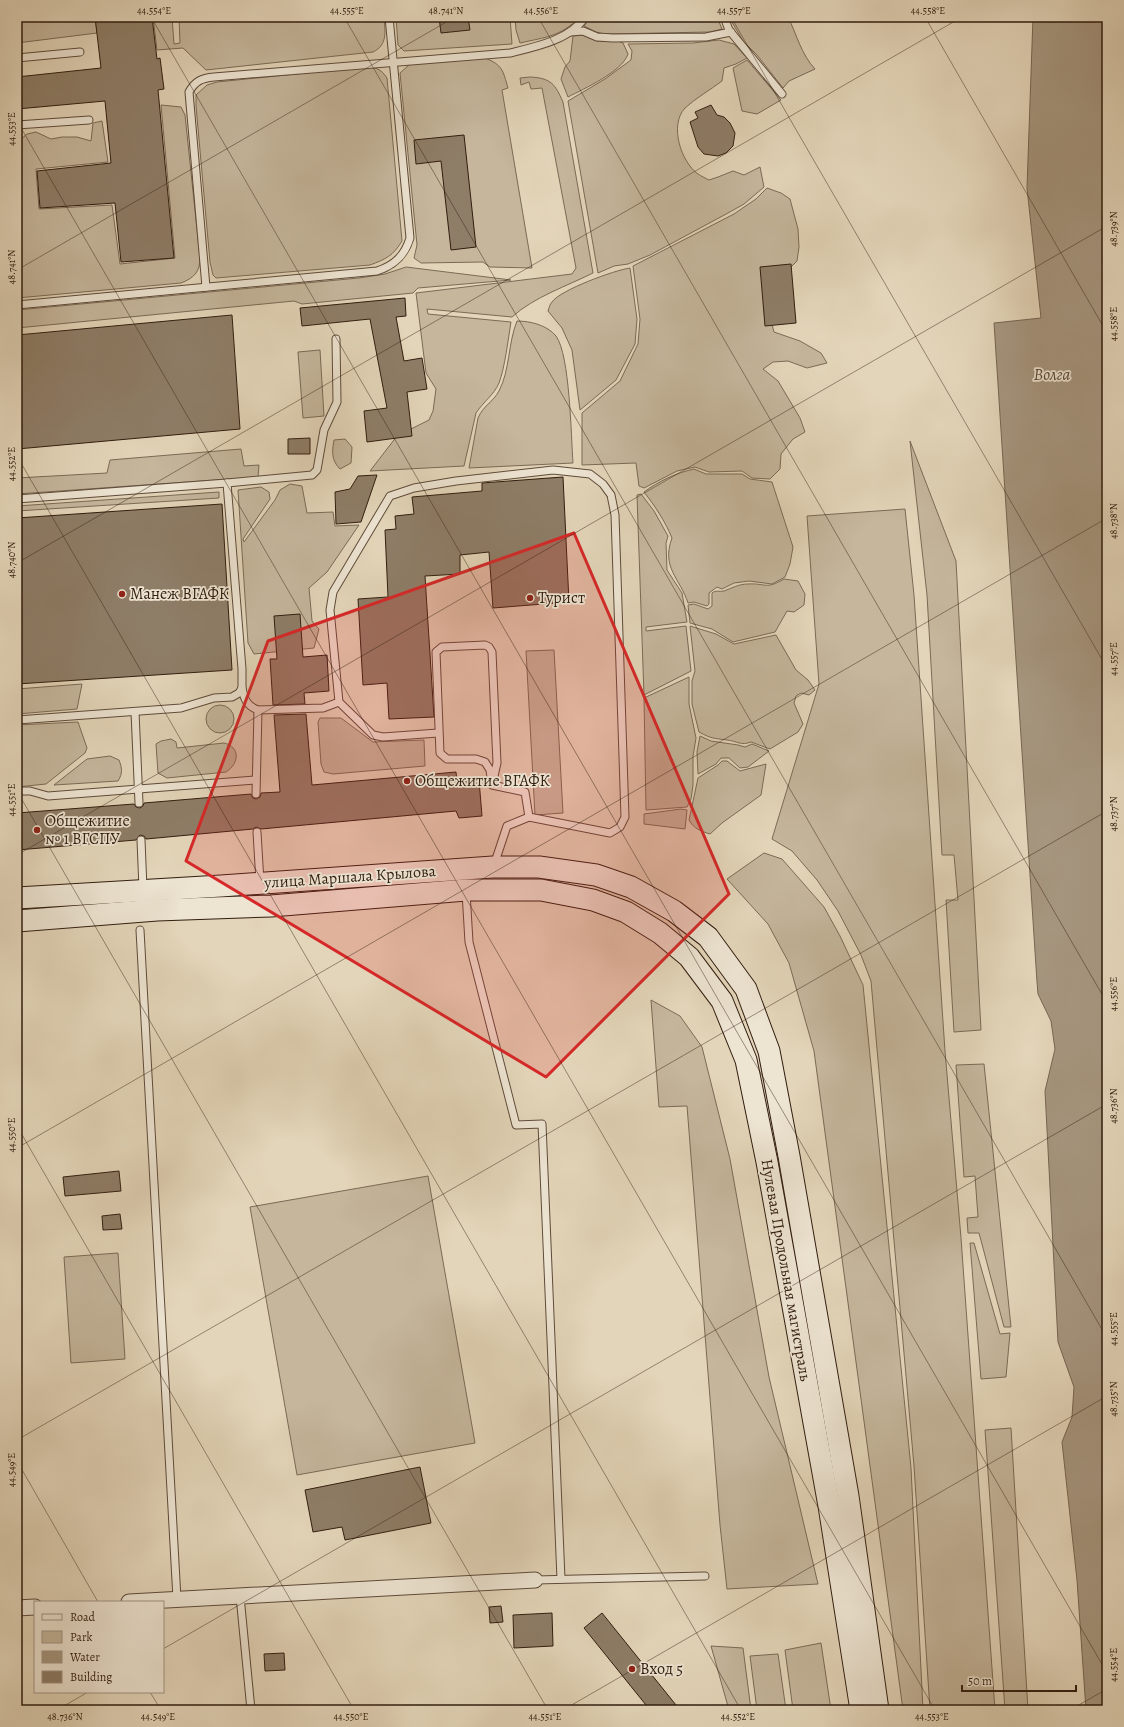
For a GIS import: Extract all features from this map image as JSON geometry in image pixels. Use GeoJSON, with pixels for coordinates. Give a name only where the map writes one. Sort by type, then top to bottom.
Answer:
{"type":"FeatureCollection","features":[{"type":"Feature","properties":{"kind":"main road","name":"улица Маршала Крылова"},"geometry":{"type":"LineString","coordinates":[[17,898],[493,867],[539,867],[596,875],[631,887],[674,911]]}},
{"type":"Feature","properties":{"kind":"main road","name":"улица Маршала Крылова"},"geometry":{"type":"LineString","coordinates":[[17,921],[157,910],[271,906],[466,890],[541,890],[593,900]]}},
{"type":"Feature","properties":{"kind":"main road","name":"Нулевая Продольная магистраль"},"geometry":{"type":"LineString","coordinates":[[593,900],[626,912],[660,933],[689,957],[722,1001],[746,1060],[767,1162],[829,1506],[861,1710]]}},
{"type":"Feature","properties":{"kind":"main road","name":"Нулевая Продольная магистраль"},"geometry":{"type":"LineString","coordinates":[[674,911],[708,937],[746,989],[769,1051],[789,1156],[848,1496],[878,1710]]}},
{"type":"Feature","properties":{"kind":"street"},"geometry":{"type":"LineString","coordinates":[[145,1601],[535,1580]]}},
{"type":"Feature","properties":{"kind":"street"},"geometry":{"type":"LineString","coordinates":[[17,1608],[34,1607]]}},
{"type":"Feature","properties":{"kind":"lane"},"geometry":{"type":"LineString","coordinates":[[17,305],[378,271],[386,268],[400,258],[407,249],[410,238],[389,17]]}},
{"type":"Feature","properties":{"kind":"lane"},"geometry":{"type":"LineString","coordinates":[[206,287],[189,92],[195,82],[204,78],[214,77],[510,52],[546,42],[569,32],[585,17]]}},
{"type":"Feature","properties":{"kind":"lane"},"geometry":{"type":"LineString","coordinates":[[724,17],[731,32],[782,94]]}},
{"type":"Feature","properties":{"kind":"lane"},"geometry":{"type":"LineString","coordinates":[[569,32],[583,31],[598,37],[613,38],[706,37],[731,32]]}},
{"type":"Feature","properties":{"kind":"lane"},"geometry":{"type":"LineString","coordinates":[[17,58],[80,52]]}},
{"type":"Feature","properties":{"kind":"lane"},"geometry":{"type":"LineString","coordinates":[[17,125],[89,120]]}},
{"type":"Feature","properties":{"kind":"lane"},"geometry":{"type":"LineString","coordinates":[[17,498],[308,477],[317,470],[324,430],[337,402],[336,339]]}},
{"type":"Feature","properties":{"kind":"lane"},"geometry":{"type":"LineString","coordinates":[[438,733],[383,737],[373,735],[339,702],[330,610],[333,592],[390,496],[414,488],[456,481],[553,470],[590,474],[603,484],[611,495],[615,515],[625,817],[620,827],[610,833],[529,817],[507,826],[493,867]]}},
{"type":"Feature","properties":{"kind":"lane"},"geometry":{"type":"LineString","coordinates":[[228,483],[242,688],[248,704],[251,708],[258,710],[323,708],[339,702]]}},
{"type":"Feature","properties":{"kind":"lane"},"geometry":{"type":"LineString","coordinates":[[485,645],[490,647],[492,652],[497,763],[492,785],[490,770],[485,762],[476,759],[446,759],[440,753],[438,733],[436,652],[442,647],[485,645]]}},
{"type":"Feature","properties":{"kind":"lane"},"geometry":{"type":"LineString","coordinates":[[17,720],[181,708],[214,698],[232,697],[239,693],[242,688]]}},
{"type":"Feature","properties":{"kind":"lane"},"geometry":{"type":"LineString","coordinates":[[256,794],[258,710]]}},
{"type":"Feature","properties":{"kind":"lane"},"geometry":{"type":"LineString","coordinates":[[135,712],[139,803]]}},
{"type":"Feature","properties":{"kind":"lane"},"geometry":{"type":"LineString","coordinates":[[17,792],[30,791],[48,796],[256,780]]}},
{"type":"Feature","properties":{"kind":"lane"},"geometry":{"type":"LineString","coordinates":[[492,785],[525,792],[529,817]]}},
{"type":"Feature","properties":{"kind":"lane"},"geometry":{"type":"LineString","coordinates":[[257,832],[260,883]]}},
{"type":"Feature","properties":{"kind":"lane"},"geometry":{"type":"LineString","coordinates":[[141,840],[143,889]]}},
{"type":"Feature","properties":{"kind":"lane"},"geometry":{"type":"LineString","coordinates":[[466,890],[469,942],[516,1125],[542,1124],[561,1580]]}},
{"type":"Feature","properties":{"kind":"lane"},"geometry":{"type":"LineString","coordinates":[[140,930],[177,1599]]}},
{"type":"Feature","properties":{"kind":"lane"},"geometry":{"type":"LineString","coordinates":[[535,1580],[705,1576]]}},
{"type":"Feature","properties":{"kind":"lane"},"geometry":{"type":"LineString","coordinates":[[240,1596],[251,1710]]}},
{"type":"Feature","properties":{"kind":"highlighted area"},"geometry":{"type":"Polygon","coordinates":[[[574,533],[729,894],[546,1077],[186,861],[268,641],[574,533]]]}},
{"type":"Feature","properties":{"kind":"green space"},"geometry":{"type":"Polygon","coordinates":[[[17,17],[95,17],[97,33],[17,43],[17,17]]]}},
{"type":"Feature","properties":{"kind":"green space"},"geometry":{"type":"Polygon","coordinates":[[[153,17],[172,17],[174,44],[180,43],[179,17],[384,17],[385,32],[381,46],[373,52],[206,70],[183,48],[157,50],[153,17]]]}},
{"type":"Feature","properties":{"kind":"green space"},"geometry":{"type":"Polygon","coordinates":[[[396,17],[510,17],[512,44],[404,51],[398,45],[396,17]]]}},
{"type":"Feature","properties":{"kind":"green space"},"geometry":{"type":"Polygon","coordinates":[[[515,17],[580,17],[566,29],[552,35],[520,43],[516,30],[515,17]]]}},
{"type":"Feature","properties":{"kind":"green space"},"geometry":{"type":"Polygon","coordinates":[[[591,17],[717,17],[722,29],[710,32],[605,34],[596,32],[584,26],[591,17]]]}},
{"type":"Feature","properties":{"kind":"green space"},"geometry":{"type":"Polygon","coordinates":[[[729,17],[788,17],[806,57],[815,69],[789,81],[783,88],[757,55],[743,41],[729,17]]]}},
{"type":"Feature","properties":{"kind":"green space"},"geometry":{"type":"Polygon","coordinates":[[[583,35],[597,41],[618,41],[623,43],[628,54],[624,61],[611,73],[568,97],[561,79],[565,67],[570,61],[573,36],[583,35]]]}},
{"type":"Feature","properties":{"kind":"green space"},"geometry":{"type":"Polygon","coordinates":[[[719,40],[734,44],[747,58],[724,68],[722,81],[698,97],[685,108],[680,115],[678,124],[679,143],[682,152],[692,168],[705,178],[709,180],[733,171],[744,175],[760,167],[764,187],[744,204],[650,255],[628,264],[614,266],[598,273],[568,101],[605,79],[631,60],[632,51],[628,44],[693,43],[719,40]]]}},
{"type":"Feature","properties":{"kind":"green space"},"geometry":{"type":"Polygon","coordinates":[[[485,58],[499,66],[505,77],[508,88],[502,90],[532,268],[490,267],[483,262],[421,263],[414,258],[417,245],[400,73],[410,64],[485,58]]]}},
{"type":"Feature","properties":{"kind":"green space"},"geometry":{"type":"Polygon","coordinates":[[[747,60],[781,100],[757,114],[742,111],[733,68],[747,60]]]}},
{"type":"Feature","properties":{"kind":"green space"},"geometry":{"type":"Polygon","coordinates":[[[365,67],[378,69],[383,72],[387,78],[402,241],[399,246],[389,256],[370,265],[216,278],[213,275],[210,262],[196,95],[207,85],[217,82],[365,67]]]}},
{"type":"Feature","properties":{"kind":"green space"},"geometry":{"type":"Polygon","coordinates":[[[530,77],[543,79],[555,86],[563,102],[593,273],[551,292],[530,304],[512,317],[427,309],[428,314],[511,322],[505,361],[499,383],[476,413],[464,466],[370,471],[397,436],[429,420],[433,411],[436,389],[426,373],[416,293],[572,274],[576,268],[542,88],[531,89],[529,82],[521,85],[520,78],[530,77]]]}},
{"type":"Feature","properties":{"kind":"green space"},"geometry":{"type":"Polygon","coordinates":[[[161,105],[181,107],[185,115],[200,258],[199,267],[193,277],[181,283],[17,298],[17,141],[19,147],[20,140],[27,134],[36,132],[51,139],[77,137],[91,141],[93,123],[102,121],[108,162],[36,169],[39,209],[112,205],[120,264],[175,258],[161,105]]]}},
{"type":"Feature","properties":{"kind":"green space"},"geometry":{"type":"Polygon","coordinates":[[[767,188],[781,193],[790,199],[798,229],[799,247],[797,261],[783,275],[769,313],[774,332],[800,341],[821,353],[827,363],[807,368],[788,361],[773,362],[763,369],[778,381],[800,418],[805,432],[793,439],[781,454],[780,469],[770,479],[752,478],[742,471],[709,472],[695,467],[677,471],[644,488],[639,486],[636,463],[582,465],[582,413],[620,381],[638,344],[640,319],[633,266],[734,214],[756,199],[767,188]]]}},
{"type":"Feature","properties":{"kind":"green space"},"geometry":{"type":"Polygon","coordinates":[[[406,267],[511,280],[418,288],[413,293],[302,304],[294,301],[17,328],[17,310],[359,278],[385,274],[406,267]]]}},
{"type":"Feature","properties":{"kind":"green space"},"geometry":{"type":"Polygon","coordinates":[[[630,268],[637,319],[635,344],[616,380],[580,410],[572,350],[562,328],[548,311],[549,307],[557,297],[576,286],[601,276],[630,268]]]}},
{"type":"Feature","properties":{"kind":"green space"},"geometry":{"type":"Polygon","coordinates":[[[517,321],[543,326],[556,336],[561,346],[567,377],[573,463],[469,468],[478,418],[483,410],[497,395],[503,383],[517,321]]]}},
{"type":"Feature","properties":{"kind":"green space"},"geometry":{"type":"Polygon","coordinates":[[[320,350],[324,416],[303,418],[298,352],[320,350]]]}},
{"type":"Feature","properties":{"kind":"green space"},"geometry":{"type":"Polygon","coordinates":[[[345,439],[352,447],[351,463],[340,469],[334,459],[333,444],[334,440],[345,439]]]}},
{"type":"Feature","properties":{"kind":"green space"},"geometry":{"type":"Polygon","coordinates":[[[910,441],[956,561],[981,1030],[954,1032],[946,900],[958,900],[954,855],[942,855],[927,595],[910,441]]]}},
{"type":"Feature","properties":{"kind":"green space"},"geometry":{"type":"Polygon","coordinates":[[[241,449],[244,466],[259,465],[258,477],[17,494],[17,478],[107,473],[110,460],[241,449]]]}},
{"type":"Feature","properties":{"kind":"green space"},"geometry":{"type":"Polygon","coordinates":[[[694,469],[706,474],[742,474],[750,479],[772,482],[793,547],[790,564],[785,577],[772,584],[749,581],[734,583],[722,589],[717,587],[709,593],[709,604],[707,606],[694,602],[688,603],[670,565],[669,548],[672,538],[660,514],[644,492],[668,478],[694,469]]]}},
{"type":"Feature","properties":{"kind":"green space"},"geometry":{"type":"Polygon","coordinates":[[[290,484],[302,486],[307,513],[333,512],[335,526],[359,525],[327,572],[309,588],[312,621],[319,629],[314,648],[254,654],[248,643],[238,490],[261,487],[269,492],[270,499],[243,539],[244,542],[275,500],[280,490],[290,484]]]}},
{"type":"Feature","properties":{"kind":"green space"},"geometry":{"type":"Polygon","coordinates":[[[219,492],[219,498],[17,511],[17,506],[219,492]]]}},
{"type":"Feature","properties":{"kind":"green space"},"geometry":{"type":"Polygon","coordinates":[[[641,494],[654,511],[668,536],[666,543],[667,570],[682,593],[687,622],[646,627],[646,631],[686,626],[691,671],[644,695],[637,495],[641,494]]]}},
{"type":"Feature","properties":{"kind":"green space"},"geometry":{"type":"Polygon","coordinates":[[[905,509],[914,595],[945,1051],[961,1238],[995,1710],[930,1710],[914,1466],[871,981],[861,955],[838,911],[817,880],[792,851],[772,839],[819,684],[807,516],[905,509]]]}},
{"type":"Feature","properties":{"kind":"green space"},"geometry":{"type":"Polygon","coordinates":[[[784,579],[798,581],[805,594],[804,605],[794,612],[787,611],[775,632],[733,642],[712,629],[690,623],[688,605],[694,604],[708,609],[712,606],[713,592],[724,591],[745,584],[769,585],[784,579]]]}},
{"type":"Feature","properties":{"kind":"green space"},"geometry":{"type":"Polygon","coordinates":[[[690,626],[716,634],[734,644],[776,635],[796,670],[808,680],[815,690],[809,695],[801,693],[796,696],[794,703],[803,724],[798,732],[770,749],[751,742],[742,743],[713,738],[699,732],[692,704],[692,681],[695,671],[690,626]]]}},
{"type":"Feature","properties":{"kind":"green space"},"geometry":{"type":"Polygon","coordinates":[[[554,650],[563,813],[535,815],[526,651],[554,650]]]}},
{"type":"Feature","properties":{"kind":"green space"},"geometry":{"type":"Polygon","coordinates":[[[689,677],[689,704],[696,738],[693,756],[693,785],[691,799],[687,807],[646,810],[644,698],[689,677]]]}},
{"type":"Feature","properties":{"kind":"green space"},"geometry":{"type":"Polygon","coordinates":[[[82,684],[77,709],[17,714],[17,689],[82,684]]]}},
{"type":"Feature","properties":{"kind":"green space"},"geometry":{"type":"Polygon","coordinates":[[[220,705],[230,709],[234,719],[230,729],[220,733],[210,729],[206,719],[210,709],[220,705]]]}},
{"type":"Feature","properties":{"kind":"green space"},"geometry":{"type":"Polygon","coordinates":[[[320,718],[341,718],[373,742],[424,740],[425,766],[333,774],[324,772],[321,764],[318,722],[320,718]]]}},
{"type":"Feature","properties":{"kind":"green space"},"geometry":{"type":"Polygon","coordinates":[[[78,722],[87,748],[85,753],[46,784],[17,787],[17,725],[78,722]]]}},
{"type":"Feature","properties":{"kind":"green space"},"geometry":{"type":"Polygon","coordinates":[[[700,736],[711,741],[745,747],[752,744],[769,751],[748,767],[740,768],[729,758],[721,758],[716,764],[698,774],[697,752],[700,736]]]}},
{"type":"Feature","properties":{"kind":"green space"},"geometry":{"type":"Polygon","coordinates":[[[171,739],[176,742],[177,748],[224,743],[230,745],[236,752],[236,760],[234,765],[226,772],[167,778],[158,773],[156,744],[161,741],[171,739]]]}},
{"type":"Feature","properties":{"kind":"green space"},"geometry":{"type":"Polygon","coordinates":[[[110,756],[119,760],[120,763],[121,773],[118,781],[54,785],[87,759],[110,756]]]}},
{"type":"Feature","properties":{"kind":"green space"},"geometry":{"type":"Polygon","coordinates":[[[722,761],[727,761],[740,771],[766,764],[761,795],[722,823],[710,834],[695,828],[689,820],[698,778],[722,761]]]}},
{"type":"Feature","properties":{"kind":"green space"},"geometry":{"type":"Polygon","coordinates":[[[681,809],[687,810],[685,829],[644,824],[644,814],[681,809]]]}},
{"type":"Feature","properties":{"kind":"green space"},"geometry":{"type":"Polygon","coordinates":[[[764,853],[782,859],[824,907],[840,936],[863,985],[911,1468],[923,1710],[903,1710],[814,1051],[789,963],[768,924],[727,879],[764,853]]]}},
{"type":"Feature","properties":{"kind":"green space"},"geometry":{"type":"Polygon","coordinates":[[[651,1000],[680,1016],[702,1047],[730,1159],[769,1377],[818,1584],[727,1589],[720,1525],[687,1106],[659,1107],[651,1000]]]}},
{"type":"Feature","properties":{"kind":"green space"},"geometry":{"type":"Polygon","coordinates":[[[984,1064],[1011,1327],[1004,1327],[979,1233],[968,1233],[967,1218],[978,1217],[975,1176],[964,1177],[956,1065],[984,1064]]]}},
{"type":"Feature","properties":{"kind":"green space"},"geometry":{"type":"Polygon","coordinates":[[[428,1176],[475,1443],[297,1475],[250,1207],[428,1176]]]}},
{"type":"Feature","properties":{"kind":"green space"},"geometry":{"type":"Polygon","coordinates":[[[970,1243],[974,1243],[1000,1334],[1010,1333],[1006,1377],[981,1379],[970,1243]]]}},
{"type":"Feature","properties":{"kind":"green space"},"geometry":{"type":"Polygon","coordinates":[[[118,1253],[125,1359],[71,1363],[64,1257],[118,1253]]]}},
{"type":"Feature","properties":{"kind":"green space"},"geometry":{"type":"Polygon","coordinates":[[[1011,1428],[1028,1710],[1005,1710],[985,1430],[1011,1428]]]}},
{"type":"Feature","properties":{"kind":"green space"},"geometry":{"type":"Polygon","coordinates":[[[821,1643],[831,1710],[793,1710],[785,1650],[821,1643]]]}},
{"type":"Feature","properties":{"kind":"green space"},"geometry":{"type":"Polygon","coordinates":[[[711,1646],[743,1648],[751,1710],[729,1710],[711,1646]]]}},
{"type":"Feature","properties":{"kind":"green space"},"geometry":{"type":"Polygon","coordinates":[[[778,1654],[786,1710],[757,1710],[750,1656],[778,1654]]]}},
{"type":"Feature","properties":{"kind":"water","name":"Волга"},"geometry":{"type":"Polygon","coordinates":[[[1033,17],[1107,17],[1107,1710],[1086,1710],[1077,1580],[1062,1442],[1072,1417],[1074,1387],[1058,1342],[1045,1091],[1055,1049],[1051,1021],[1038,994],[994,323],[1041,318],[1027,188],[1033,17]]]}},
{"type":"Feature","properties":{"kind":"building"},"geometry":{"type":"Polygon","coordinates":[[[95,17],[152,17],[157,59],[160,58],[164,89],[158,90],[174,258],[121,262],[115,203],[40,208],[37,171],[111,163],[105,101],[17,109],[17,77],[101,68],[95,17]]]}},
{"type":"Feature","properties":{"kind":"building"},"geometry":{"type":"Polygon","coordinates":[[[439,17],[468,17],[470,30],[441,33],[439,17]]]}},
{"type":"Feature","properties":{"kind":"building"},"geometry":{"type":"Polygon","coordinates":[[[711,105],[717,115],[724,117],[730,123],[735,133],[733,146],[726,153],[718,156],[704,154],[698,147],[690,122],[698,118],[695,112],[711,105]]]}},
{"type":"Feature","properties":{"kind":"building"},"geometry":{"type":"Polygon","coordinates":[[[464,135],[476,247],[451,250],[441,161],[416,164],[414,140],[464,135]]]}},
{"type":"Feature","properties":{"kind":"building"},"geometry":{"type":"Polygon","coordinates":[[[791,264],[796,323],[765,326],[760,267],[791,264]]]}},
{"type":"Feature","properties":{"kind":"building"},"geometry":{"type":"Polygon","coordinates":[[[405,298],[406,316],[396,317],[404,361],[422,358],[427,389],[407,392],[412,436],[367,442],[364,411],[387,408],[370,319],[302,326],[300,308],[405,298]]]}},
{"type":"Feature","properties":{"kind":"building"},"geometry":{"type":"Polygon","coordinates":[[[232,315],[240,429],[17,449],[17,335],[232,315]]]}},
{"type":"Feature","properties":{"kind":"building"},"geometry":{"type":"Polygon","coordinates":[[[310,438],[310,454],[288,454],[288,439],[310,438]]]}},
{"type":"Feature","properties":{"kind":"building"},"geometry":{"type":"Polygon","coordinates":[[[377,475],[361,522],[336,524],[335,492],[350,489],[358,476],[377,475]]]}},
{"type":"Feature","properties":{"kind":"building","name":"Турист"},"geometry":{"type":"Polygon","coordinates":[[[563,477],[569,602],[493,608],[489,552],[460,555],[460,574],[425,576],[434,717],[389,719],[387,683],[363,685],[358,599],[388,597],[385,530],[396,529],[395,516],[414,514],[412,497],[482,491],[482,483],[563,477]]]}},
{"type":"Feature","properties":{"kind":"building","name":"Манеж ВГАФК"},"geometry":{"type":"Polygon","coordinates":[[[222,504],[232,670],[17,684],[17,518],[222,504]]]}},
{"type":"Feature","properties":{"kind":"building"},"geometry":{"type":"Polygon","coordinates":[[[300,614],[303,657],[327,655],[329,691],[304,693],[305,704],[273,705],[270,659],[277,659],[274,616],[300,614]]]}},
{"type":"Feature","properties":{"kind":"building","name":"Общежитие ВГАФК"},"geometry":{"type":"Polygon","coordinates":[[[306,714],[312,785],[456,772],[457,782],[479,780],[482,816],[459,818],[456,811],[261,829],[256,827],[253,829],[146,839],[144,836],[140,835],[136,840],[17,850],[17,813],[134,804],[136,807],[140,808],[144,803],[251,794],[253,798],[256,799],[260,797],[261,793],[280,792],[274,715],[306,714]]]}},
{"type":"Feature","properties":{"kind":"building"},"geometry":{"type":"Polygon","coordinates":[[[119,1171],[121,1191],[65,1196],[63,1177],[119,1171]]]}},
{"type":"Feature","properties":{"kind":"building"},"geometry":{"type":"Polygon","coordinates":[[[120,1214],[122,1229],[103,1230],[102,1216],[120,1214]]]}},
{"type":"Feature","properties":{"kind":"building"},"geometry":{"type":"Polygon","coordinates":[[[420,1467],[431,1523],[345,1540],[342,1527],[313,1532],[305,1490],[420,1467]]]}},
{"type":"Feature","properties":{"kind":"building"},"geometry":{"type":"Polygon","coordinates":[[[501,1606],[503,1622],[490,1623],[489,1607],[501,1606]]]}},
{"type":"Feature","properties":{"kind":"building"},"geometry":{"type":"Polygon","coordinates":[[[552,1613],[553,1646],[514,1648],[513,1615],[552,1613]]]}},
{"type":"Feature","properties":{"kind":"building","name":"Вход 5"},"geometry":{"type":"Polygon","coordinates":[[[602,1613],[680,1710],[650,1710],[584,1628],[602,1613]]]}},
{"type":"Feature","properties":{"kind":"building"},"geometry":{"type":"Polygon","coordinates":[[[284,1653],[285,1670],[265,1671],[264,1654],[284,1653]]]}},
{"type":"Feature","properties":{"kind":"place","name":"Манеж ВГАФК"},"geometry":{"type":"Point","coordinates":[122,594]}},
{"type":"Feature","properties":{"kind":"place","name":"Турист"},"geometry":{"type":"Point","coordinates":[530,598]}},
{"type":"Feature","properties":{"kind":"place","name":"Общежитие ВГАФК"},"geometry":{"type":"Point","coordinates":[407,781]}},
{"type":"Feature","properties":{"kind":"place","name":"Общежитие № 1 ВГСПУ"},"geometry":{"type":"Point","coordinates":[37,830]}},
{"type":"Feature","properties":{"kind":"place","name":"Вход 5"},"geometry":{"type":"Point","coordinates":[632,1669]}}]}
